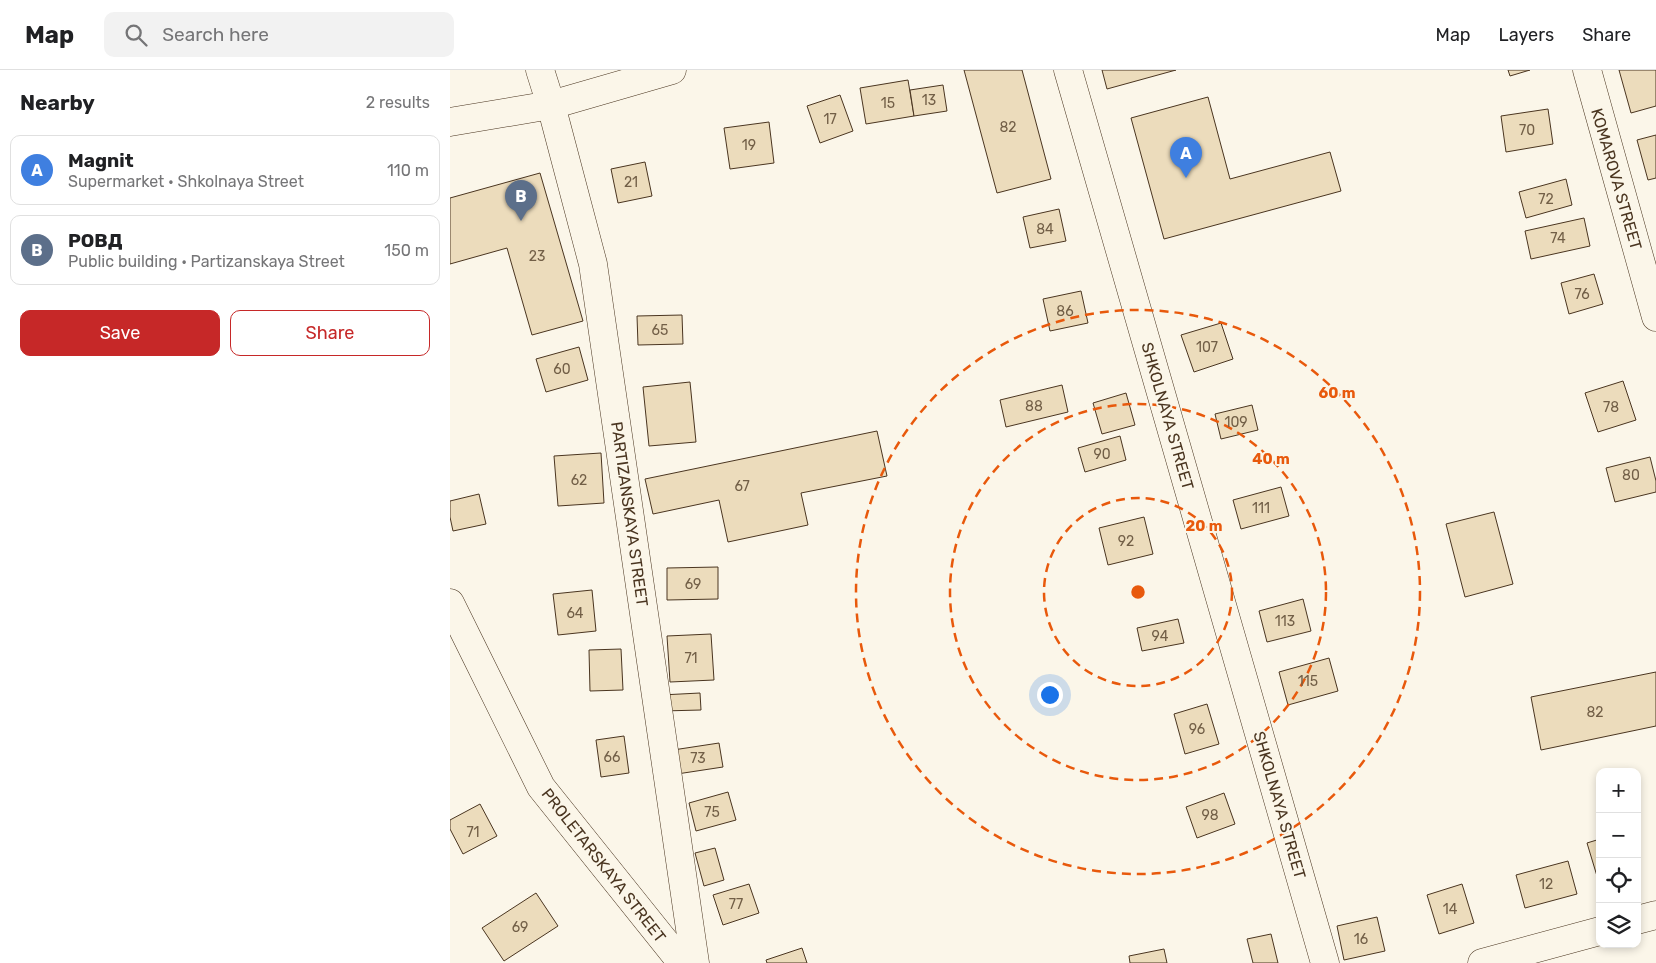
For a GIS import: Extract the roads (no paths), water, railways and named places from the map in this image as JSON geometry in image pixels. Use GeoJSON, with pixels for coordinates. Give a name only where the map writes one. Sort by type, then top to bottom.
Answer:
{"type":"FeatureCollection","features":[{"type":"Feature","properties":{"kind":"street","name":"PARTIZANSKAYA STREET"},"geometry":{"type":"LineString","coordinates":[[540,70],[593,264],[695,963]]}},
{"type":"Feature","properties":{"kind":"street"},"geometry":{"type":"LineString","coordinates":[[450,122],[551,105],[672,70]]}},
{"type":"Feature","properties":{"kind":"street","name":"SHKOLNAYA STREET"},"geometry":{"type":"LineString","coordinates":[[1068,70],[1325,963]]}},
{"type":"Feature","properties":{"kind":"street","name":"KOMAROVA STREET"},"geometry":{"type":"LineString","coordinates":[[1586,70],[1656,317]]}},
{"type":"Feature","properties":{"kind":"street","name":"PROLETARSKAYA STREET"},"geometry":{"type":"LineString","coordinates":[[450,603],[541,787],[682,963]]}},
{"type":"Feature","properties":{"kind":"street"},"geometry":{"type":"LineString","coordinates":[[1641,919],[1656,915]]}},
{"type":"Feature","properties":{"kind":"street"},"geometry":{"type":"LineString","coordinates":[[1482,963],[1596,932]]}},
{"type":"Feature","properties":{"kind":"place","name":"Magnit"},"geometry":{"type":"Point","coordinates":[1186,178]}},
{"type":"Feature","properties":{"kind":"place","name":"РОВД"},"geometry":{"type":"Point","coordinates":[521,221]}}]}
